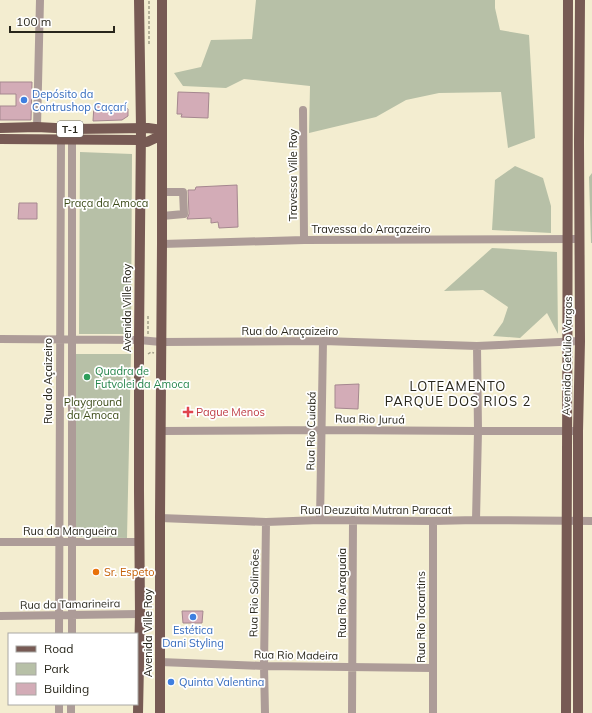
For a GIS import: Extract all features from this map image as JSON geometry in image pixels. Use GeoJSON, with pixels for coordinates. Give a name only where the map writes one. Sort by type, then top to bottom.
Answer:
{"type":"FeatureCollection","features":[{"type":"Feature","properties":{"kind":"main road","name":"Avenida Ville Roy"},"geometry":{"type":"LineString","coordinates":[[138,713],[140,614],[139,340],[141,128],[139,0]]}},
{"type":"Feature","properties":{"kind":"main road","name":"Avenida Ville Roy"},"geometry":{"type":"LineString","coordinates":[[160,713],[162,0]]}},
{"type":"Feature","properties":{"kind":"main road","name":"Avenida Getúlio Vargas"},"geometry":{"type":"LineString","coordinates":[[566,713],[566,521],[568,431],[568,0]]}},
{"type":"Feature","properties":{"kind":"main road","name":"Avenida Getúlio Vargas"},"geometry":{"type":"LineString","coordinates":[[578,713],[580,0]]}},
{"type":"Feature","properties":{"kind":"main road","name":"T-1"},"geometry":{"type":"LineString","coordinates":[[0,128],[141,128]]}},
{"type":"Feature","properties":{"kind":"main road"},"geometry":{"type":"LineString","coordinates":[[140,140],[147,142],[162,133],[156,129],[141,128]]}},
{"type":"Feature","properties":{"kind":"main road","name":"T-1"},"geometry":{"type":"LineString","coordinates":[[0,139],[140,140]]}},
{"type":"Feature","properties":{"kind":"main road"},"geometry":{"type":"LineString","coordinates":[[566,652],[578,652]]}},
{"type":"Feature","properties":{"kind":"street"},"geometry":{"type":"LineString","coordinates":[[37,127],[40,0]]}},
{"type":"Feature","properties":{"kind":"street","name":"Travessa Ville Roy"},"geometry":{"type":"LineString","coordinates":[[303,110],[304,240]]}},
{"type":"Feature","properties":{"kind":"street","name":"Rua do Açaizeiro"},"geometry":{"type":"LineString","coordinates":[[59,633],[59,339],[61,139],[63,128]]}},
{"type":"Feature","properties":{"kind":"street"},"geometry":{"type":"LineString","coordinates":[[72,633],[71,339],[72,140],[74,129]]}},
{"type":"Feature","properties":{"kind":"street"},"geometry":{"type":"LineString","coordinates":[[162,192],[182,192],[184,214],[162,216]]}},
{"type":"Feature","properties":{"kind":"street","name":"Travessa do Araçazeiro"},"geometry":{"type":"LineString","coordinates":[[162,244],[304,240],[580,239]]}},
{"type":"Feature","properties":{"kind":"street","name":"Rua do Araçaizeiro"},"geometry":{"type":"LineString","coordinates":[[0,339],[139,340],[148,342],[323,341],[477,346],[580,341]]}},
{"type":"Feature","properties":{"kind":"street","name":"Rua Rio Cuiabá"},"geometry":{"type":"LineString","coordinates":[[320,520],[323,341]]}},
{"type":"Feature","properties":{"kind":"street"},"geometry":{"type":"LineString","coordinates":[[476,520],[478,431],[477,346]]}},
{"type":"Feature","properties":{"kind":"street","name":"Rua Rio Juruá"},"geometry":{"type":"LineString","coordinates":[[161,431],[578,431]]}},
{"type":"Feature","properties":{"kind":"street","name":"Rua Deuzuita Mutran Paracat"},"geometry":{"type":"LineString","coordinates":[[160,518],[266,522],[320,520],[592,521]]}},
{"type":"Feature","properties":{"kind":"street","name":"Rua Rio Araguaia"},"geometry":{"type":"LineString","coordinates":[[352,713],[353,520]]}},
{"type":"Feature","properties":{"kind":"street","name":"Rua Rio Tocantins"},"geometry":{"type":"LineString","coordinates":[[432,713],[433,521]]}},
{"type":"Feature","properties":{"kind":"street","name":"Rua Rio Solimões"},"geometry":{"type":"LineString","coordinates":[[265,713],[264,666],[266,522]]}},
{"type":"Feature","properties":{"kind":"street","name":"Rua da Mangueira"},"geometry":{"type":"LineString","coordinates":[[0,542],[140,542]]}},
{"type":"Feature","properties":{"kind":"street","name":"Rua da Tamarineira"},"geometry":{"type":"LineString","coordinates":[[0,616],[140,614]]}},
{"type":"Feature","properties":{"kind":"street","name":"Rua Rio Madeira"},"geometry":{"type":"LineString","coordinates":[[160,662],[264,666],[432,668]]}},
{"type":"Feature","properties":{"kind":"green space"},"geometry":{"type":"Polygon","coordinates":[[[256,0],[495,0],[495,8],[500,30],[529,35],[535,138],[508,148],[501,92],[439,93],[406,100],[376,117],[309,133],[310,86],[244,79],[226,88],[183,86],[174,73],[201,67],[211,40],[252,39],[256,0]]]}},
{"type":"Feature","properties":{"kind":"green space","name":"Praça da Amoca"},"geometry":{"type":"Polygon","coordinates":[[[80,152],[132,154],[131,334],[79,334],[80,152]]]}},
{"type":"Feature","properties":{"kind":"green space"},"geometry":{"type":"Polygon","coordinates":[[[515,166],[543,178],[551,206],[551,233],[492,230],[495,180],[515,166]]]}},
{"type":"Feature","properties":{"kind":"green space"},"geometry":{"type":"Polygon","coordinates":[[[592,173],[592,243],[591,243],[589,177],[592,173]]]}},
{"type":"Feature","properties":{"kind":"green space"},"geometry":{"type":"Polygon","coordinates":[[[492,248],[557,252],[558,334],[547,313],[520,338],[493,336],[503,322],[508,307],[483,290],[444,291],[492,248]]]}},
{"type":"Feature","properties":{"kind":"green space","name":"Playground da Amoca"},"geometry":{"type":"Polygon","coordinates":[[[74,354],[131,354],[127,538],[76,537],[74,354]]]}},
{"type":"Feature","properties":{"kind":"building","name":"Depósito da Contrushop Caçarí"},"geometry":{"type":"Polygon","coordinates":[[[0,82],[32,82],[31,120],[0,120],[0,106],[16,106],[16,94],[0,94],[0,82]]]}},
{"type":"Feature","properties":{"kind":"building"},"geometry":{"type":"Polygon","coordinates":[[[178,92],[209,93],[208,118],[181,117],[182,114],[177,114],[178,92]]]}},
{"type":"Feature","properties":{"kind":"building"},"geometry":{"type":"Polygon","coordinates":[[[94,105],[124,105],[128,109],[128,116],[122,120],[93,121],[94,105]]]}},
{"type":"Feature","properties":{"kind":"building"},"geometry":{"type":"Polygon","coordinates":[[[237,185],[238,227],[219,228],[218,222],[211,223],[211,218],[187,219],[189,214],[188,190],[195,190],[196,187],[237,185]]]}},
{"type":"Feature","properties":{"kind":"building"},"geometry":{"type":"Polygon","coordinates":[[[19,203],[37,203],[37,219],[18,219],[19,203]]]}},
{"type":"Feature","properties":{"kind":"building"},"geometry":{"type":"Polygon","coordinates":[[[359,384],[358,409],[335,408],[335,385],[359,384]]]}},
{"type":"Feature","properties":{"kind":"building","name":"Estética Dani Styling"},"geometry":{"type":"Polygon","coordinates":[[[182,611],[203,611],[202,623],[183,623],[182,611]]]}},
{"type":"Feature","properties":{"kind":"place","name":"Depósito da Contrushop Caçarí"},"geometry":{"type":"Point","coordinates":[24,100]}},
{"type":"Feature","properties":{"kind":"place","name":"Quadra de Futvolei da Amoca"},"geometry":{"type":"Point","coordinates":[87,377]}},
{"type":"Feature","properties":{"kind":"place","name":"Pague Menos"},"geometry":{"type":"Point","coordinates":[188,412]}},
{"type":"Feature","properties":{"kind":"place","name":"Sr. Espeto"},"geometry":{"type":"Point","coordinates":[96,572]}},
{"type":"Feature","properties":{"kind":"place","name":"Estética Dani Styling"},"geometry":{"type":"Point","coordinates":[193,617]}},
{"type":"Feature","properties":{"kind":"place","name":"Quinta Valentina"},"geometry":{"type":"Point","coordinates":[171,682]}},
{"type":"Feature","properties":{"kind":"district","name":"LOTEAMENTO PARQUE DOS RIOS 2"},"geometry":{"type":"Point","coordinates":[458,394]}}]}
